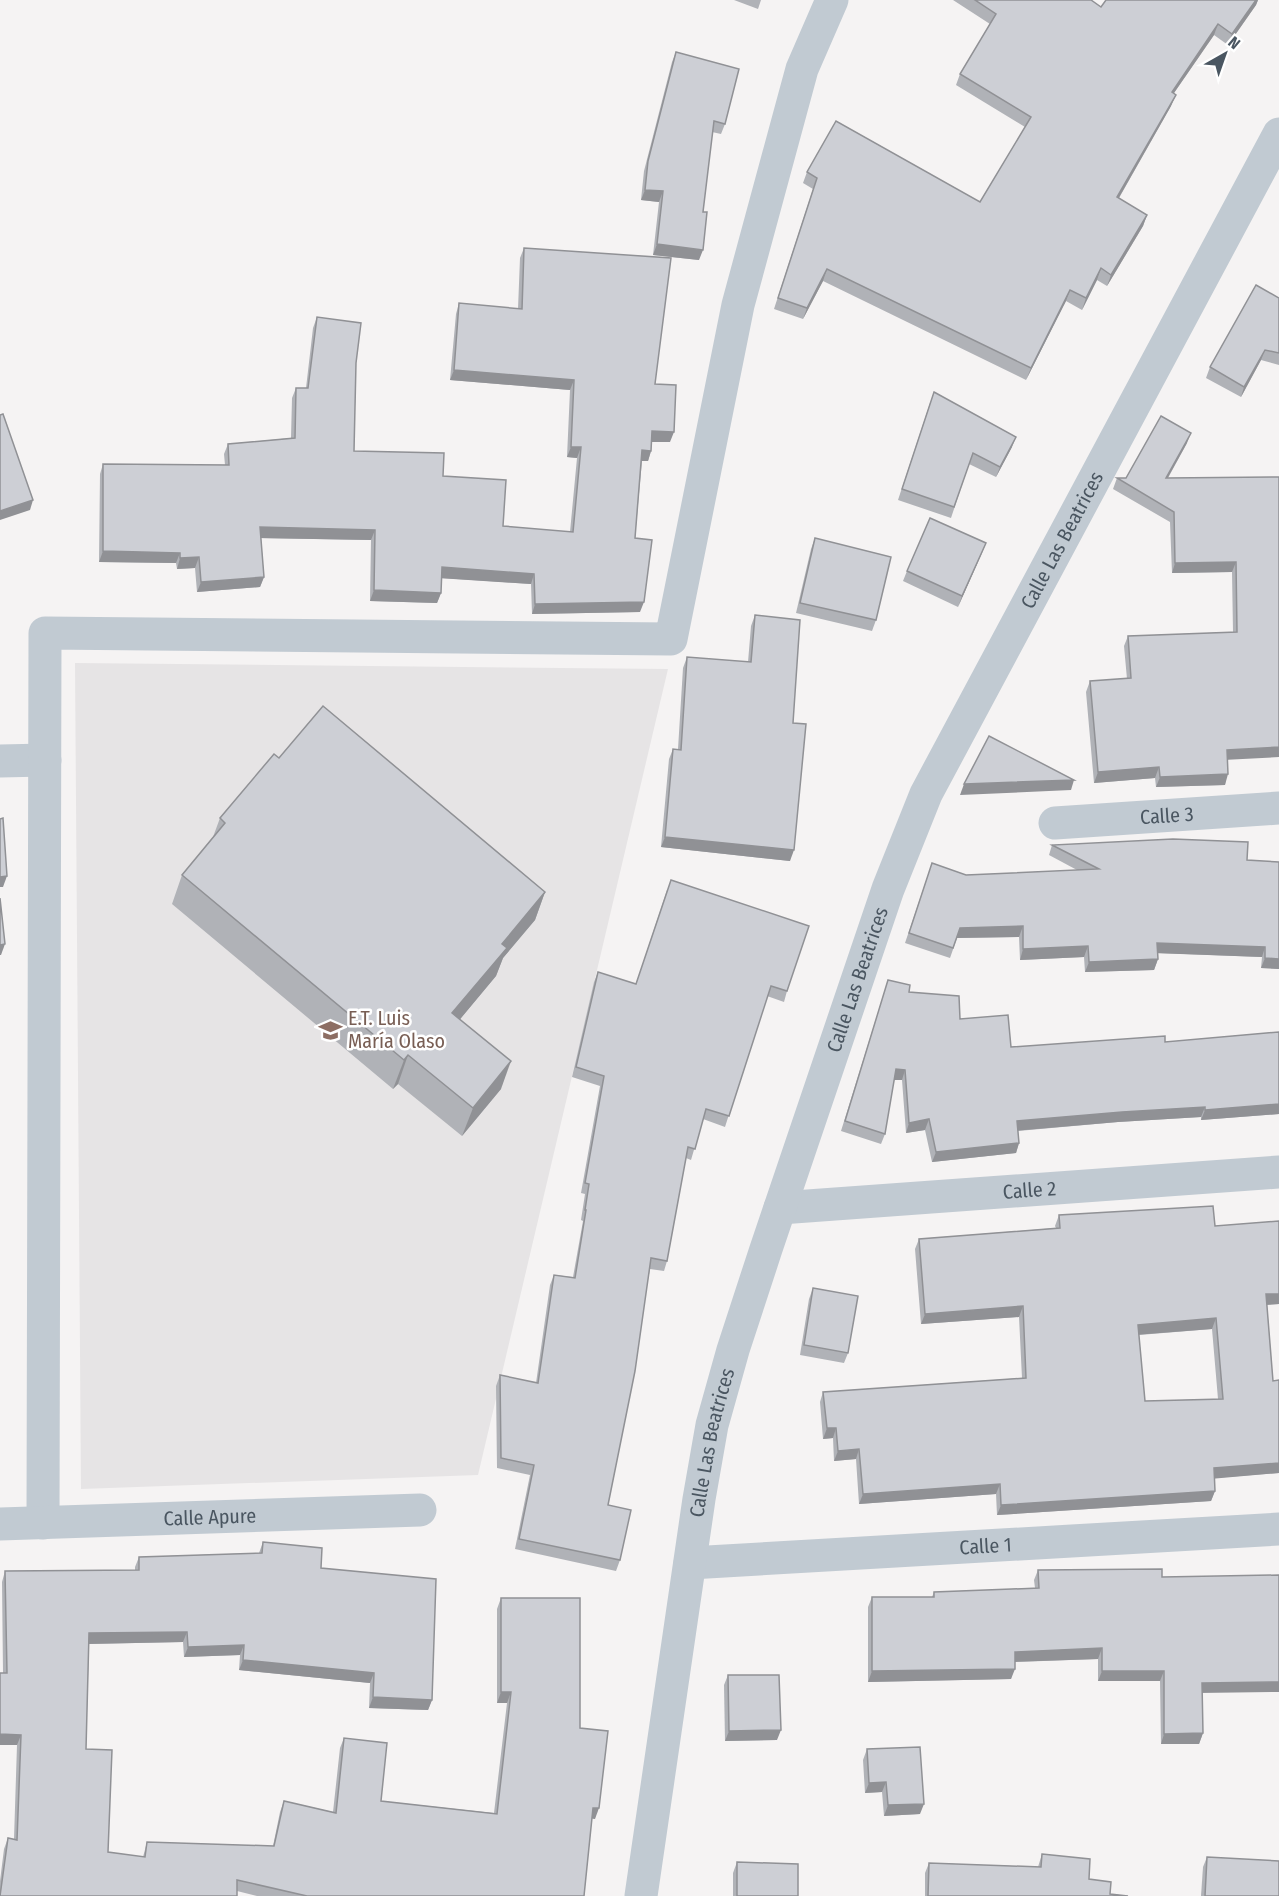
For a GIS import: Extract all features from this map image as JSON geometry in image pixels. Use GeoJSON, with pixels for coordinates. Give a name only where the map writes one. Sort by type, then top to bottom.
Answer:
{"type":"FeatureCollection","features":[{"type":"Feature","properties":{"kind":"street"},"geometry":{"type":"LineString","coordinates":[[43,1523],[45,633],[671,639],[738,305],[802,69],[832,0]]}},
{"type":"Feature","properties":{"kind":"street","name":"Calle Las Beatrices"},"geometry":{"type":"LineString","coordinates":[[641,1896],[712,1425],[733,1350],[888,889],[926,794],[1279,134]]}},
{"type":"Feature","properties":{"kind":"street"},"geometry":{"type":"LineString","coordinates":[[0,761],[45,760]]}},
{"type":"Feature","properties":{"kind":"street","name":"Calle 3"},"geometry":{"type":"LineString","coordinates":[[1055,823],[1279,808]]}},
{"type":"Feature","properties":{"kind":"street","name":"Calle 2"},"geometry":{"type":"LineString","coordinates":[[780,1208],[1279,1172]]}},
{"type":"Feature","properties":{"kind":"street","name":"Calle Apure"},"geometry":{"type":"LineString","coordinates":[[0,1524],[420,1510]]}},
{"type":"Feature","properties":{"kind":"street","name":"Calle 1"},"geometry":{"type":"LineString","coordinates":[[690,1563],[1279,1529]]}},
{"type":"Feature","properties":{"kind":"shaded area","name":"E.T. Luis María Olaso"},"geometry":{"type":"Polygon","coordinates":[[[75,663],[668,669],[478,1475],[81,1489],[75,663]]]}},
{"type":"Feature","properties":{"kind":"building"},"geometry":{"type":"Polygon","coordinates":[[[975,0],[1091,0],[1101,7],[1106,0],[1256,0],[1232,34],[1218,24],[1172,92],[1176,95],[1117,197],[1147,215],[1111,275],[1101,268],[1086,298],[1070,290],[1031,368],[827,269],[807,308],[778,298],[817,178],[807,172],[836,121],[980,202],[1031,117],[960,74],[996,14],[975,0]]]}},
{"type":"Feature","properties":{"kind":"building"},"geometry":{"type":"Polygon","coordinates":[[[676,52],[739,69],[725,124],[714,121],[703,212],[707,212],[703,250],[657,244],[663,191],[645,190],[648,161],[676,52]]]}},
{"type":"Feature","properties":{"kind":"building"},"geometry":{"type":"Polygon","coordinates":[[[524,248],[671,258],[655,384],[676,385],[674,432],[652,431],[651,451],[642,450],[635,538],[652,540],[644,602],[535,604],[534,574],[442,567],[441,593],[374,590],[375,530],[260,527],[264,577],[201,582],[199,557],[180,558],[180,553],[103,551],[103,464],[229,465],[228,444],[295,438],[296,388],[308,388],[317,317],[361,323],[356,363],[354,451],[444,453],[443,476],[506,480],[503,526],[573,532],[581,447],[571,447],[574,380],[454,370],[459,303],[522,309],[524,248]]]}},
{"type":"Feature","properties":{"kind":"building"},"geometry":{"type":"Polygon","coordinates":[[[1256,285],[1279,298],[1279,353],[1265,350],[1244,387],[1210,367],[1256,285]]]}},
{"type":"Feature","properties":{"kind":"building"},"geometry":{"type":"Polygon","coordinates":[[[934,392],[1016,437],[1000,467],[973,453],[954,507],[902,489],[934,392]]]}},
{"type":"Feature","properties":{"kind":"building"},"geometry":{"type":"Polygon","coordinates":[[[3,414],[33,500],[0,511],[0,415],[3,414]]]}},
{"type":"Feature","properties":{"kind":"building"},"geometry":{"type":"Polygon","coordinates":[[[1161,416],[1191,433],[1166,478],[1279,477],[1279,747],[1227,750],[1228,774],[1160,777],[1159,767],[1098,772],[1090,681],[1131,678],[1128,636],[1237,632],[1236,562],[1175,563],[1174,512],[1117,478],[1126,478],[1161,416]]]}},
{"type":"Feature","properties":{"kind":"building"},"geometry":{"type":"Polygon","coordinates":[[[930,518],[986,543],[962,596],[907,571],[930,518]]]}},
{"type":"Feature","properties":{"kind":"building"},"geometry":{"type":"Polygon","coordinates":[[[815,538],[891,557],[876,620],[800,603],[815,538]]]}},
{"type":"Feature","properties":{"kind":"building"},"geometry":{"type":"Polygon","coordinates":[[[755,615],[800,620],[793,723],[806,724],[794,850],[665,837],[673,749],[681,750],[687,657],[751,662],[755,615]]]}},
{"type":"Feature","properties":{"kind":"building"},"geometry":{"type":"Polygon","coordinates":[[[323,706],[545,892],[502,944],[507,948],[452,1013],[511,1061],[473,1108],[408,1055],[404,1060],[182,875],[225,823],[220,818],[274,754],[279,758],[323,706]]]}},
{"type":"Feature","properties":{"kind":"building"},"geometry":{"type":"Polygon","coordinates":[[[989,736],[1074,780],[964,784],[989,736]]]}},
{"type":"Feature","properties":{"kind":"building"},"geometry":{"type":"Polygon","coordinates":[[[3,818],[7,876],[0,877],[0,819],[3,818]]]}},
{"type":"Feature","properties":{"kind":"building"},"geometry":{"type":"Polygon","coordinates":[[[1173,839],[1248,842],[1247,860],[1279,862],[1279,959],[1265,958],[1265,947],[1157,943],[1158,959],[1089,962],[1088,946],[1023,949],[1023,926],[960,928],[953,948],[909,933],[932,863],[966,875],[1099,869],[1052,845],[1173,839]]]}},
{"type":"Feature","properties":{"kind":"building"},"geometry":{"type":"Polygon","coordinates":[[[671,880],[809,926],[787,991],[771,986],[729,1116],[706,1109],[695,1149],[688,1147],[667,1261],[651,1258],[635,1371],[608,1505],[631,1510],[620,1560],[519,1539],[534,1465],[501,1458],[500,1375],[538,1383],[554,1275],[575,1278],[589,1184],[585,1183],[604,1076],[576,1067],[598,972],[636,984],[671,880]]]}},
{"type":"Feature","properties":{"kind":"building"},"geometry":{"type":"Polygon","coordinates":[[[0,898],[5,944],[0,945],[0,898]]]}},
{"type":"Feature","properties":{"kind":"building"},"geometry":{"type":"Polygon","coordinates":[[[888,980],[910,985],[909,992],[959,996],[960,1019],[1008,1015],[1011,1047],[1165,1036],[1165,1042],[1279,1032],[1279,1104],[1205,1110],[1205,1107],[1122,1112],[1017,1121],[1019,1143],[936,1152],[929,1119],[909,1123],[905,1070],[896,1069],[885,1134],[845,1121],[888,980]]]}},
{"type":"Feature","properties":{"kind":"building"},"geometry":{"type":"Polygon","coordinates":[[[1213,1206],[1215,1226],[1279,1221],[1279,1294],[1266,1294],[1273,1381],[1279,1380],[1279,1463],[1214,1468],[1215,1491],[1001,1505],[1000,1484],[863,1494],[859,1449],[838,1451],[836,1428],[827,1428],[823,1392],[1026,1378],[1023,1306],[925,1314],[919,1239],[1060,1228],[1059,1215],[1213,1206]],[[1216,1318],[1138,1325],[1145,1401],[1223,1399],[1216,1318]]]}},
{"type":"Feature","properties":{"kind":"building"},"geometry":{"type":"Polygon","coordinates":[[[813,1288],[858,1296],[848,1353],[804,1345],[813,1288]]]}},
{"type":"Feature","properties":{"kind":"building"},"geometry":{"type":"Polygon","coordinates":[[[263,1542],[322,1548],[321,1568],[436,1579],[432,1700],[373,1697],[374,1673],[243,1660],[244,1645],[188,1647],[187,1632],[89,1633],[86,1749],[112,1750],[108,1852],[145,1857],[147,1842],[274,1846],[284,1801],[336,1813],[344,1738],[387,1743],[381,1801],[497,1814],[511,1692],[501,1692],[501,1598],[580,1598],[580,1728],[608,1731],[599,1808],[593,1808],[584,1896],[307,1896],[237,1880],[237,1896],[0,1896],[8,1838],[17,1840],[21,1735],[0,1734],[0,1673],[7,1673],[5,1571],[139,1570],[139,1557],[262,1553],[263,1542]]]}},
{"type":"Feature","properties":{"kind":"building"},"geometry":{"type":"Polygon","coordinates":[[[1162,1569],[1162,1577],[1279,1575],[1279,1682],[1202,1683],[1203,1733],[1164,1734],[1164,1671],[1102,1671],[1102,1648],[1015,1652],[1015,1669],[872,1671],[872,1597],[934,1597],[934,1592],[1039,1588],[1038,1570],[1162,1569]]]}},
{"type":"Feature","properties":{"kind":"building"},"geometry":{"type":"Polygon","coordinates":[[[728,1675],[779,1675],[781,1730],[729,1731],[728,1675]]]}},
{"type":"Feature","properties":{"kind":"building"},"geometry":{"type":"Polygon","coordinates":[[[920,1747],[924,1804],[888,1805],[886,1782],[869,1783],[867,1749],[920,1747]]]}},
{"type":"Feature","properties":{"kind":"building"},"geometry":{"type":"Polygon","coordinates":[[[1042,1854],[1090,1859],[1089,1879],[1111,1882],[1110,1894],[1128,1896],[928,1896],[929,1863],[1041,1867],[1042,1854]]]}},
{"type":"Feature","properties":{"kind":"building"},"geometry":{"type":"Polygon","coordinates":[[[1207,1857],[1279,1861],[1279,1896],[1205,1896],[1207,1857]]]}},
{"type":"Feature","properties":{"kind":"building"},"geometry":{"type":"Polygon","coordinates":[[[737,1862],[798,1864],[798,1896],[737,1896],[737,1862]]]}},
{"type":"Feature","properties":{"kind":"place","name":"E.T. Luis María Olaso"},"geometry":{"type":"Point","coordinates":[330,1030]}}]}
